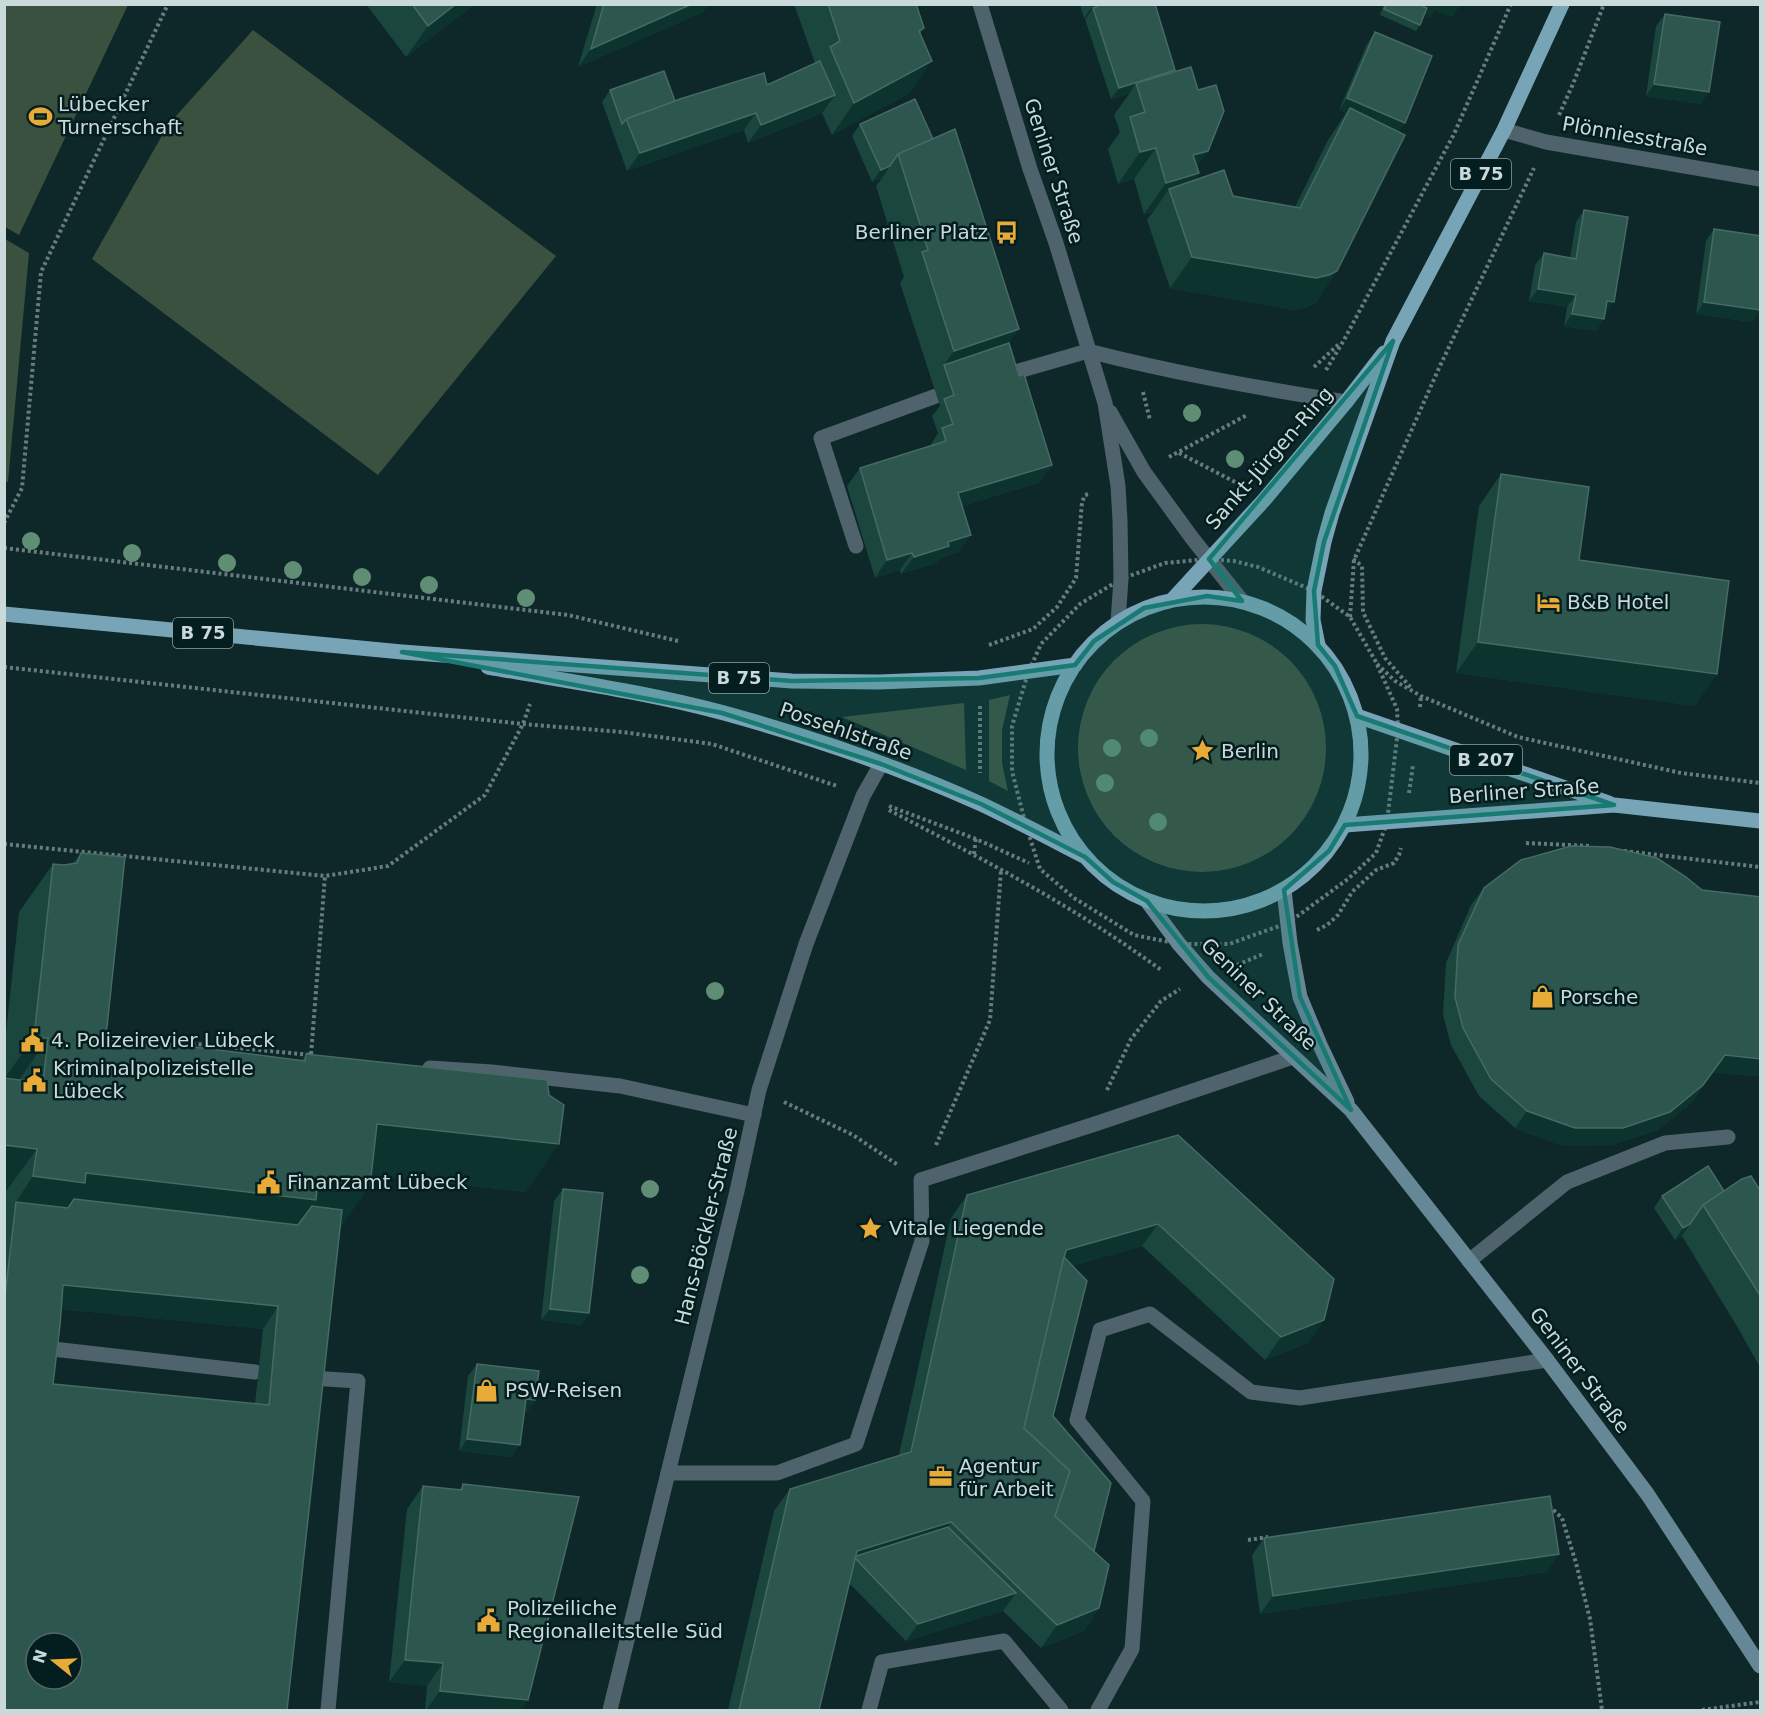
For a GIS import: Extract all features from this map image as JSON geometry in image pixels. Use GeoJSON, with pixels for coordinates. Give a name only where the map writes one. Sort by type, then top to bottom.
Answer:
{"type":"FeatureCollection","features":[{"type":"Feature","properties":{"kind":"main road","name":"Sankt-Jürgen-Ring"},"geometry":{"type":"LineString","coordinates":[[1318,645],[1313,620],[1314,591],[1324,542],[1332,513],[1393,341],[1504,130],[1562,4]]}},
{"type":"Feature","properties":{"kind":"main road","name":"Sankt-Jürgen-Ring"},"geometry":{"type":"LineString","coordinates":[[1173,599],[1264,500],[1346,402],[1393,341]]}},
{"type":"Feature","properties":{"kind":"main road"},"geometry":{"type":"LineString","coordinates":[[1207,596],[1242,601],[1270,610],[1296,625],[1318,645],[1335,666],[1357,716],[1362,753],[1358,790],[1345,825],[1329,851],[1308,872],[1284,890],[1240,908],[1193,911],[1147,901],[1113,882],[1085,857],[1066,828],[1053,796],[1047,762],[1049,728],[1058,695],[1075,665],[1094,641],[1119,622],[1144,608],[1173,599],[1207,596]]}},
{"type":"Feature","properties":{"kind":"main road","name":"Possehlstraße"},"geometry":{"type":"LineString","coordinates":[[4,614],[402,652],[792,681],[879,682],[980,678],[1075,665]]}},
{"type":"Feature","properties":{"kind":"main road","name":"Possehlstraße"},"geometry":{"type":"LineString","coordinates":[[402,652],[722,712],[881,764],[981,804],[1085,857]]}},
{"type":"Feature","properties":{"kind":"main road","name":"Berliner Straße"},"geometry":{"type":"LineString","coordinates":[[1357,716],[1614,805]]}},
{"type":"Feature","properties":{"kind":"main road","name":"Berliner Straße"},"geometry":{"type":"LineString","coordinates":[[1345,825],[1614,805]]}},
{"type":"Feature","properties":{"kind":"main road","name":"B 207"},"geometry":{"type":"LineString","coordinates":[[1614,805],[1761,821]]}},
{"type":"Feature","properties":{"kind":"main road","name":"Geniner Straße"},"geometry":{"type":"LineString","coordinates":[[1284,890],[1290,943],[1300,997],[1351,1110]]}},
{"type":"Feature","properties":{"kind":"main road","name":"Geniner Straße"},"geometry":{"type":"LineString","coordinates":[[1147,901],[1179,944],[1209,977],[1351,1110],[1547,1360],[1648,1495],[1761,1666]]}},
{"type":"Feature","properties":{"kind":"street","name":"Geniner Straße"},"geometry":{"type":"LineString","coordinates":[[980,4],[1105,403],[1118,486],[1121,579],[1119,622]]}},
{"type":"Feature","properties":{"kind":"street","name":"Plönniesstraße"},"geometry":{"type":"LineString","coordinates":[[1504,130],[1546,142],[1761,179]]}},
{"type":"Feature","properties":{"kind":"street"},"geometry":{"type":"LineString","coordinates":[[1001,376],[1088,351],[1285,394],[1346,402]]}},
{"type":"Feature","properties":{"kind":"street"},"geometry":{"type":"LineString","coordinates":[[856,546],[821,438],[936,396]]}},
{"type":"Feature","properties":{"kind":"street","name":"Geniner Straße"},"geometry":{"type":"LineString","coordinates":[[1105,403],[1144,472],[1242,601]]}},
{"type":"Feature","properties":{"kind":"street","name":"Hans-Böckler-Straße"},"geometry":{"type":"LineString","coordinates":[[610,1710],[759,1090],[806,944],[863,796],[881,764]]}},
{"type":"Feature","properties":{"kind":"street"},"geometry":{"type":"LineString","coordinates":[[668,1473],[777,1473],[856,1444],[922,1241],[921,1180],[1293,1057]]}},
{"type":"Feature","properties":{"kind":"street"},"geometry":{"type":"LineString","coordinates":[[417,1067],[492,1072],[620,1086],[754,1115]]}},
{"type":"Feature","properties":{"kind":"street"},"geometry":{"type":"LineString","coordinates":[[1469,1261],[1568,1182],[1665,1143],[1728,1137]]}},
{"type":"Feature","properties":{"kind":"street"},"geometry":{"type":"LineString","coordinates":[[1098,1710],[1132,1649],[1143,1501],[1077,1420],[1100,1330],[1150,1314],[1251,1392],[1300,1398],[1547,1360]]}},
{"type":"Feature","properties":{"kind":"street"},"geometry":{"type":"LineString","coordinates":[[44,1348],[255,1372]]}},
{"type":"Feature","properties":{"kind":"street"},"geometry":{"type":"LineString","coordinates":[[311,1378],[358,1381],[328,1710]]}},
{"type":"Feature","properties":{"kind":"street"},"geometry":{"type":"LineString","coordinates":[[869,1710],[882,1662],[1004,1641],[1060,1710]]}},
{"type":"Feature","properties":{"kind":"path"},"geometry":{"type":"LineString","coordinates":[[4,523],[22,488],[41,272],[168,4]]}},
{"type":"Feature","properties":{"kind":"path"},"geometry":{"type":"LineString","coordinates":[[1344,340],[1454,134],[1511,4]]}},
{"type":"Feature","properties":{"kind":"path"},"geometry":{"type":"LineString","coordinates":[[1350,617],[1354,560],[1438,368],[1574,84],[1604,4]]}},
{"type":"Feature","properties":{"kind":"path"},"geometry":{"type":"LineString","coordinates":[[1135,363],[1153,429]]}},
{"type":"Feature","properties":{"kind":"path"},"geometry":{"type":"LineString","coordinates":[[1164,448],[1170,457]]}},
{"type":"Feature","properties":{"kind":"path"},"geometry":{"type":"LineString","coordinates":[[1178,453],[1242,485]]}},
{"type":"Feature","properties":{"kind":"path"},"geometry":{"type":"LineString","coordinates":[[988,645],[1033,629],[1057,607],[1076,578],[1083,502]]}},
{"type":"Feature","properties":{"kind":"path"},"geometry":{"type":"LineString","coordinates":[[1230,537],[1258,567]]}},
{"type":"Feature","properties":{"kind":"path"},"geometry":{"type":"LineString","coordinates":[[4,548],[568,615],[680,642]]}},
{"type":"Feature","properties":{"kind":"path"},"geometry":{"type":"LineString","coordinates":[[4,667],[523,724],[622,732],[712,744],[823,780],[976,839],[1040,869],[1074,898],[1134,935],[1179,944],[1229,944],[1288,923],[1348,879],[1376,853],[1387,822],[1398,730],[1397,709],[1376,662],[1350,617],[1314,591],[1258,567],[1234,561],[1209,559],[1165,563],[1121,579],[1080,604],[1041,644],[1028,673],[1012,726],[1012,771],[1040,869]]}},
{"type":"Feature","properties":{"kind":"path"},"geometry":{"type":"LineString","coordinates":[[1354,560],[1362,567],[1363,612],[1367,621],[1386,658],[1411,688],[1421,696]]}},
{"type":"Feature","properties":{"kind":"path"},"geometry":{"type":"LineString","coordinates":[[1376,662],[1395,681],[1421,696],[1518,737],[1681,773],[1761,783]]}},
{"type":"Feature","properties":{"kind":"path"},"geometry":{"type":"LineString","coordinates":[[4,844],[326,876],[388,866],[485,795],[523,724],[539,676]]}},
{"type":"Feature","properties":{"kind":"path"},"geometry":{"type":"LineString","coordinates":[[974,855],[981,804],[980,678]]}},
{"type":"Feature","properties":{"kind":"path"},"geometry":{"type":"LineString","coordinates":[[1411,848],[1401,849],[1416,736]]}},
{"type":"Feature","properties":{"kind":"path"},"geometry":{"type":"LineString","coordinates":[[863,796],[1052,898],[1137,952],[1164,973]]}},
{"type":"Feature","properties":{"kind":"path"},"geometry":{"type":"LineString","coordinates":[[1522,843],[1593,847]]}},
{"type":"Feature","properties":{"kind":"path"},"geometry":{"type":"LineString","coordinates":[[1615,849],[1761,867]]}},
{"type":"Feature","properties":{"kind":"path"},"geometry":{"type":"LineString","coordinates":[[115,866],[116,855]]}},
{"type":"Feature","properties":{"kind":"path"},"geometry":{"type":"LineString","coordinates":[[1209,977],[1327,926],[1338,915],[1352,892],[1376,870],[1394,863],[1399,855]]}},
{"type":"Feature","properties":{"kind":"path"},"geometry":{"type":"LineString","coordinates":[[759,1090],[853,1135],[921,1180],[990,1020],[1001,870]]}},
{"type":"Feature","properties":{"kind":"path"},"geometry":{"type":"LineString","coordinates":[[101,1035],[311,1055],[326,876]]}},
{"type":"Feature","properties":{"kind":"path"},"geometry":{"type":"LineString","coordinates":[[1098,1123],[1108,1085],[1131,1039],[1161,1001],[1183,987],[1174,980]]}},
{"type":"Feature","properties":{"kind":"path"},"geometry":{"type":"LineString","coordinates":[[1547,1504],[1562,1518],[1576,1563],[1590,1618],[1602,1710]]}},
{"type":"Feature","properties":{"kind":"path"},"geometry":{"type":"LineString","coordinates":[[1248,1540],[1271,1537]]}},
{"type":"Feature","properties":{"kind":"path"},"geometry":{"type":"LineString","coordinates":[[1702,1710],[1761,1702]]}},
{"type":"Feature","properties":{"kind":"highlighted area"},"geometry":{"type":"Polygon","coordinates":[[[1393,341],[1324,542],[1314,591],[1318,645],[1335,666],[1357,716],[1614,805],[1345,825],[1329,851],[1284,890],[1300,997],[1351,1110],[1208,977],[1147,901],[1113,882],[1085,857],[981,804],[881,764],[722,713],[402,652],[792,681],[979,678],[1075,665],[1094,641],[1144,608],[1207,596],[1242,601],[1209,559],[1393,341]]]}},
{"type":"Feature","properties":{"kind":"green space","name":"Lübecker Turnerschaft"},"geometry":{"type":"Polygon","coordinates":[[[4,5],[128,5],[19,235],[5,227],[4,5]]]}},
{"type":"Feature","properties":{"kind":"green space"},"geometry":{"type":"Polygon","coordinates":[[[253,30],[556,256],[378,475],[92,259],[168,125],[253,30]]]}},
{"type":"Feature","properties":{"kind":"green space"},"geometry":{"type":"Polygon","coordinates":[[[5,239],[29,253],[8,482],[4,481],[5,239]]]}},
{"type":"Feature","properties":{"kind":"green space"},"geometry":{"type":"Polygon","coordinates":[[[1190,624],[1214,624],[1238,629],[1261,638],[1290,660],[1312,689],[1317,700],[1324,724],[1326,748],[1324,772],[1317,796],[1312,807],[1290,836],[1261,858],[1250,863],[1214,872],[1190,872],[1166,867],[1143,858],[1123,844],[1106,827],[1092,807],[1083,784],[1078,760],[1078,736],[1083,712],[1092,689],[1106,669],[1123,652],[1143,638],[1166,629],[1190,624]]]}},
{"type":"Feature","properties":{"kind":"green space"},"geometry":{"type":"Polygon","coordinates":[[[1010,695],[1002,730],[1002,763],[1008,791],[989,781],[989,700],[1010,695]]]}},
{"type":"Feature","properties":{"kind":"green space"},"geometry":{"type":"Polygon","coordinates":[[[964,703],[966,770],[842,717],[964,703]]]}},
{"type":"Feature","properties":{"kind":"building"},"geometry":{"type":"Polygon","coordinates":[[[412,4],[456,4],[428,26],[412,4]]]}},
{"type":"Feature","properties":{"kind":"building"},"geometry":{"type":"Polygon","coordinates":[[[604,4],[692,4],[591,49],[604,4]]]}},
{"type":"Feature","properties":{"kind":"building"},"geometry":{"type":"Polygon","coordinates":[[[828,4],[916,4],[924,28],[919,31],[932,61],[854,103],[830,47],[840,41],[828,4]]]}},
{"type":"Feature","properties":{"kind":"building"},"geometry":{"type":"Polygon","coordinates":[[[1103,4],[1155,4],[1175,70],[1119,88],[1093,8],[1103,4]]]}},
{"type":"Feature","properties":{"kind":"building"},"geometry":{"type":"Polygon","coordinates":[[[1386,4],[1418,4],[1427,8],[1420,25],[1384,9],[1386,4]]]}},
{"type":"Feature","properties":{"kind":"building"},"geometry":{"type":"Polygon","coordinates":[[[1665,14],[1720,22],[1709,92],[1654,84],[1665,14]]]}},
{"type":"Feature","properties":{"kind":"building"},"geometry":{"type":"Polygon","coordinates":[[[1375,32],[1432,56],[1405,123],[1347,98],[1375,32]]]}},
{"type":"Feature","properties":{"kind":"building"},"geometry":{"type":"Polygon","coordinates":[[[820,61],[835,95],[761,125],[756,113],[640,153],[626,119],[680,99],[764,73],[767,85],[820,61]]]}},
{"type":"Feature","properties":{"kind":"building"},"geometry":{"type":"Polygon","coordinates":[[[1191,67],[1198,90],[1216,85],[1224,111],[1208,151],[1193,155],[1199,173],[1166,183],[1156,148],[1140,152],[1130,117],[1145,112],[1136,83],[1191,67]]]}},
{"type":"Feature","properties":{"kind":"building"},"geometry":{"type":"Polygon","coordinates":[[[664,71],[675,101],[626,119],[622,124],[610,90],[664,71]]]}},
{"type":"Feature","properties":{"kind":"building"},"geometry":{"type":"Polygon","coordinates":[[[915,99],[933,139],[898,154],[890,166],[881,170],[860,124],[915,99]]]}},
{"type":"Feature","properties":{"kind":"building"},"geometry":{"type":"Polygon","coordinates":[[[1350,108],[1405,135],[1337,271],[1316,278],[1192,257],[1169,189],[1224,170],[1233,196],[1300,208],[1350,108]]]}},
{"type":"Feature","properties":{"kind":"building"},"geometry":{"type":"Polygon","coordinates":[[[955,129],[1019,329],[954,351],[922,252],[928,250],[898,154],[955,129]]]}},
{"type":"Feature","properties":{"kind":"building"},"geometry":{"type":"Polygon","coordinates":[[[1584,210],[1628,217],[1614,302],[1607,301],[1604,319],[1572,314],[1576,295],[1538,289],[1544,253],[1576,259],[1584,210]]]}},
{"type":"Feature","properties":{"kind":"building"},"geometry":{"type":"Polygon","coordinates":[[[1714,229],[1761,236],[1760,310],[1704,302],[1714,229]]]}},
{"type":"Feature","properties":{"kind":"building"},"geometry":{"type":"Polygon","coordinates":[[[1009,343],[1019,376],[1024,374],[1052,465],[958,493],[971,535],[948,542],[949,546],[914,557],[912,553],[887,560],[860,468],[946,441],[942,428],[953,424],[944,399],[954,395],[944,365],[1009,343]]]}},
{"type":"Feature","properties":{"kind":"building","name":"B&B Hotel"},"geometry":{"type":"Polygon","coordinates":[[[1501,474],[1589,487],[1579,560],[1729,581],[1717,674],[1478,642],[1501,474]]]}},
{"type":"Feature","properties":{"kind":"building"},"geometry":{"type":"Polygon","coordinates":[[[1571,846],[1610,847],[1657,858],[1702,890],[1761,897],[1761,1059],[1725,1055],[1703,1085],[1670,1112],[1623,1128],[1575,1128],[1527,1111],[1491,1079],[1463,1028],[1455,997],[1458,945],[1484,888],[1521,860],[1571,846]]]}},
{"type":"Feature","properties":{"kind":"building"},"geometry":{"type":"Polygon","coordinates":[[[81,853],[125,857],[106,1036],[305,1061],[306,1054],[547,1080],[549,1095],[564,1105],[559,1144],[377,1124],[370,1186],[318,1179],[316,1200],[86,1173],[85,1183],[33,1176],[37,1149],[4,1145],[4,1078],[43,1083],[48,1038],[34,1037],[53,864],[77,863],[81,853]]]}},
{"type":"Feature","properties":{"kind":"building"},"geometry":{"type":"Polygon","coordinates":[[[1178,1135],[1334,1279],[1324,1320],[1281,1337],[1158,1224],[1066,1250],[1024,1428],[1070,1471],[1055,1516],[1109,1565],[1099,1608],[1057,1625],[951,1522],[857,1551],[819,1710],[739,1710],[790,1489],[911,1452],[967,1195],[1178,1135]]]}},
{"type":"Feature","properties":{"kind":"building"},"geometry":{"type":"Polygon","coordinates":[[[1708,1166],[1724,1191],[1703,1205],[1690,1224],[1683,1228],[1662,1196],[1708,1166]]]}},
{"type":"Feature","properties":{"kind":"building"},"geometry":{"type":"Polygon","coordinates":[[[1751,1176],[1761,1192],[1761,1297],[1703,1205],[1742,1179],[1751,1176]]]}},
{"type":"Feature","properties":{"kind":"building"},"geometry":{"type":"Polygon","coordinates":[[[563,1189],[603,1193],[589,1313],[550,1309],[563,1189]]]}},
{"type":"Feature","properties":{"kind":"building"},"geometry":{"type":"Polygon","coordinates":[[[74,1199],[298,1225],[312,1206],[342,1210],[287,1710],[4,1710],[4,1305],[16,1202],[68,1208],[74,1199]],[[63,1285],[53,1384],[269,1405],[278,1306],[63,1285]]]}},
{"type":"Feature","properties":{"kind":"building"},"geometry":{"type":"Polygon","coordinates":[[[1064,1257],[1087,1281],[1053,1416],[1111,1483],[1094,1551],[1055,1516],[1070,1471],[1024,1428],[1064,1257]]]}},
{"type":"Feature","properties":{"kind":"building"},"geometry":{"type":"Polygon","coordinates":[[[477,1364],[539,1371],[535,1400],[526,1399],[520,1445],[467,1439],[477,1364]]]}},
{"type":"Feature","properties":{"kind":"building"},"geometry":{"type":"Polygon","coordinates":[[[463,1484],[579,1497],[528,1700],[440,1691],[443,1663],[405,1660],[423,1486],[462,1490],[463,1484]]]}},
{"type":"Feature","properties":{"kind":"building"},"geometry":{"type":"Polygon","coordinates":[[[1550,1496],[1559,1554],[1273,1596],[1264,1538],[1550,1496]]]}},
{"type":"Feature","properties":{"kind":"building"},"geometry":{"type":"Polygon","coordinates":[[[948,1527],[1016,1593],[918,1624],[855,1558],[948,1527]]]}},
{"type":"Feature","properties":{"kind":"place","name":"Lübecker Turnerschaft"},"geometry":{"type":"Point","coordinates":[40,116]}},
{"type":"Feature","properties":{"kind":"place","name":"Berliner Platz"},"geometry":{"type":"Point","coordinates":[1006,232]}},
{"type":"Feature","properties":{"kind":"place","name":"B&B Hotel"},"geometry":{"type":"Point","coordinates":[1549,602]}},
{"type":"Feature","properties":{"kind":"place","name":"Berlin"},"geometry":{"type":"Point","coordinates":[1203,751]}},
{"type":"Feature","properties":{"kind":"place","name":"Porsche"},"geometry":{"type":"Point","coordinates":[1542,997]}},
{"type":"Feature","properties":{"kind":"place","name":"4. Polizeirevier Lübeck"},"geometry":{"type":"Point","coordinates":[33,1040]}},
{"type":"Feature","properties":{"kind":"place","name":"Kriminalpolizeistelle Lübeck"},"geometry":{"type":"Point","coordinates":[35,1080]}},
{"type":"Feature","properties":{"kind":"place","name":"Finanzamt Lübeck"},"geometry":{"type":"Point","coordinates":[269,1182]}},
{"type":"Feature","properties":{"kind":"place","name":"Vitale Liegende"},"geometry":{"type":"Point","coordinates":[871,1228]}},
{"type":"Feature","properties":{"kind":"place","name":"PSW-Reisen"},"geometry":{"type":"Point","coordinates":[487,1390]}},
{"type":"Feature","properties":{"kind":"place","name":"Agentur für Arbeit"},"geometry":{"type":"Point","coordinates":[941,1477]}},
{"type":"Feature","properties":{"kind":"place","name":"Polizeiliche Regionalleitstelle Süd"},"geometry":{"type":"Point","coordinates":[489,1620]}}]}
